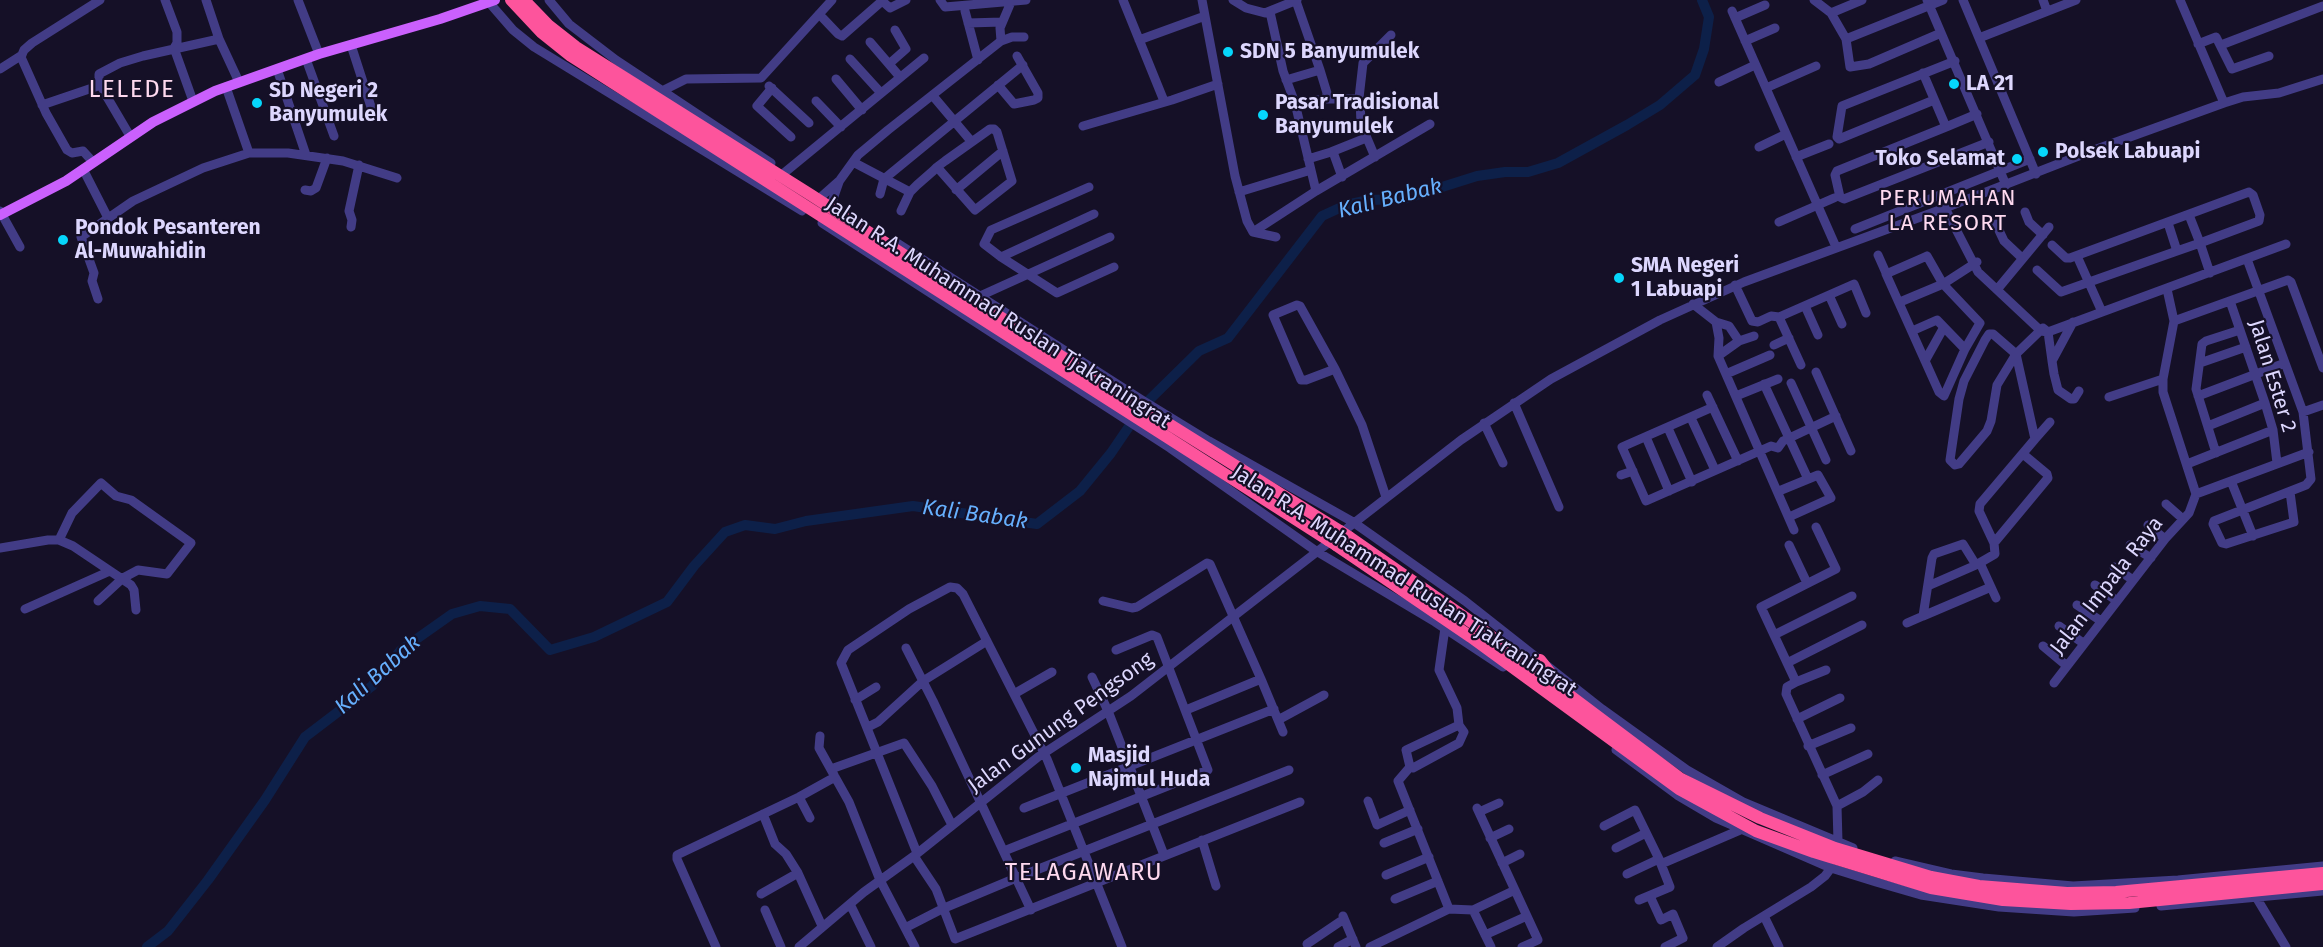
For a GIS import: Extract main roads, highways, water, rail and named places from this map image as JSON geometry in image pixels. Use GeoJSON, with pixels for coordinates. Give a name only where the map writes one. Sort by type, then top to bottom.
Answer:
{"type":"FeatureCollection","features":[{"type":"Feature","properties":{"kind":"highway","name":"Jalan R.A. Muhammad Ruslan Tjakraningrat"},"geometry":{"type":"LineString","coordinates":[[518,1],[576,47],[797,194],[810,209],[1049,366],[1081,376]]}},
{"type":"Feature","properties":{"kind":"highway"},"geometry":{"type":"LineString","coordinates":[[786,174],[797,194]]}},
{"type":"Feature","properties":{"kind":"highway"},"geometry":{"type":"LineString","coordinates":[[773,193],[797,194]]}},
{"type":"Feature","properties":{"kind":"highway","name":"Jalan R.A. Muhammad Ruslan Tjakraningrat"},"geometry":{"type":"LineString","coordinates":[[797,194],[822,198],[1081,376],[1176,435],[1345,534],[1480,628],[1587,720],[1679,789],[1756,831],[1850,865],[1931,888],[2003,900],[2071,904],[2129,903],[2323,884]]}},
{"type":"Feature","properties":{"kind":"highway"},"geometry":{"type":"LineString","coordinates":[[810,209],[820,222]]}},
{"type":"Feature","properties":{"kind":"highway","name":"Jalan R.A. Muhammad Ruslan Tjakraningrat"},"geometry":{"type":"LineString","coordinates":[[1176,435],[1471,637],[1562,697],[1583,706],[1681,779],[1740,808],[1826,845],[1931,877],[1990,887],[2074,893],[2162,889],[2323,873]]}},
{"type":"Feature","properties":{"kind":"highway"},"geometry":{"type":"LineString","coordinates":[[1540,660],[1562,697]]}},
{"type":"Feature","properties":{"kind":"highway"},"geometry":{"type":"LineString","coordinates":[[1542,693],[1562,697]]}},
{"type":"Feature","properties":{"kind":"highway"},"geometry":{"type":"LineString","coordinates":[[1583,706],[1602,709]]}},
{"type":"Feature","properties":{"kind":"highway"},"geometry":{"type":"LineString","coordinates":[[1587,720],[1598,735]]}},
{"type":"Feature","properties":{"kind":"main road"},"geometry":{"type":"LineString","coordinates":[[1,214],[56,187],[130,136],[193,101],[239,82],[320,54],[440,19],[490,1]]}},
{"type":"Feature","properties":{"kind":"waterway","name":"Kali Babak"},"geometry":{"type":"LineString","coordinates":[[147,947],[168,931],[208,880],[265,800],[305,737],[372,686],[401,650],[452,614],[480,606],[510,609],[550,650],[594,637],[667,602],[694,566],[725,532],[745,525],[775,529],[806,521],[913,506],[1037,524],[1080,491],[1111,453],[1143,406],[1199,351],[1228,338],[1322,216],[1346,205],[1369,200],[1404,199],[1477,176],[1528,172],[1558,163],[1627,125],[1660,105],[1695,75],[1704,49],[1709,17],[1702,0]]}},
{"type":"Feature","properties":{"kind":"place","name":"SDN 5 Banyumulek"},"geometry":{"type":"Point","coordinates":[1228,52]}},
{"type":"Feature","properties":{"kind":"place","name":"LA 21"},"geometry":{"type":"Point","coordinates":[1954,84]}},
{"type":"Feature","properties":{"kind":"place","name":"SD Negeri 2 Banyumulek"},"geometry":{"type":"Point","coordinates":[257,103]}},
{"type":"Feature","properties":{"kind":"place","name":"Pasar Tradisional Banyumulek"},"geometry":{"type":"Point","coordinates":[1263,115]}},
{"type":"Feature","properties":{"kind":"place","name":"Polsek Labuapi"},"geometry":{"type":"Point","coordinates":[2043,152]}},
{"type":"Feature","properties":{"kind":"place","name":"Toko Selamat"},"geometry":{"type":"Point","coordinates":[2017,159]}},
{"type":"Feature","properties":{"kind":"place","name":"Pondok Pesanteren Al-Muwahidin"},"geometry":{"type":"Point","coordinates":[63,240]}},
{"type":"Feature","properties":{"kind":"place","name":"SMA Negeri 1 Labuapi"},"geometry":{"type":"Point","coordinates":[1619,278]}},
{"type":"Feature","properties":{"kind":"place","name":"Masjid Najmul Huda"},"geometry":{"type":"Point","coordinates":[1076,768]}},
{"type":"Feature","properties":{"kind":"district","name":"LELEDE"},"geometry":{"type":"Point","coordinates":[132,90]}},
{"type":"Feature","properties":{"kind":"district","name":"PERUMAHAN LA RESORT"},"geometry":{"type":"Point","coordinates":[1948,212]}},
{"type":"Feature","properties":{"kind":"district","name":"TELAGAWARU"},"geometry":{"type":"Point","coordinates":[1084,873]}}]}
